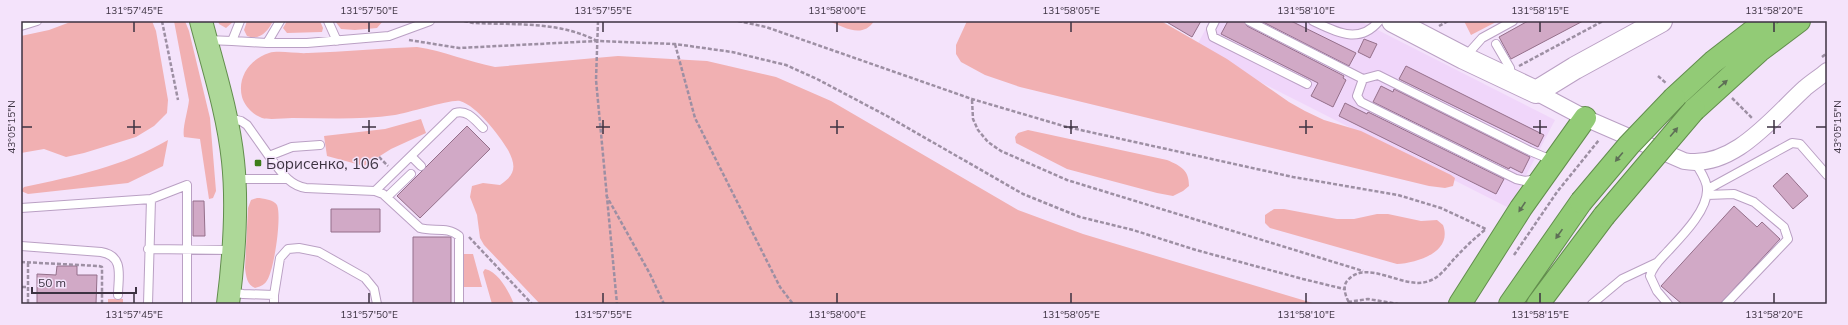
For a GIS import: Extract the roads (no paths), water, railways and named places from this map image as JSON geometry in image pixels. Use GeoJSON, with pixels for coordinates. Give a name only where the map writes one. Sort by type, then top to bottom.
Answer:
{"type":"FeatureCollection","features":[{"type":"Feature","properties":{"kind":"highway"},"geometry":{"type":"LineString","coordinates":[[1510,304],[1581,202],[1629,145],[1674,98],[1713,62],[1766,21]]}},
{"type":"Feature","properties":{"kind":"highway"},"geometry":{"type":"LineString","coordinates":[[1538,304],[1604,216],[1694,110],[1760,51],[1799,21]]}},
{"type":"Feature","properties":{"kind":"highway"},"geometry":{"type":"LineString","coordinates":[[1460,304],[1540,180],[1585,118]]}},
{"type":"Feature","properties":{"kind":"main road"},"geometry":{"type":"LineString","coordinates":[[1393,21],[1464,58],[1510,74],[1536,92],[1575,68],[1661,21]]}},
{"type":"Feature","properties":{"kind":"main road"},"geometry":{"type":"LineString","coordinates":[[203,31],[230,137],[234,179],[233,250],[229,298]]}},
{"type":"Feature","properties":{"kind":"street"},"geometry":{"type":"LineString","coordinates":[[1536,92],[1608,129],[1684,161],[1696,164],[1716,158],[1732,150],[1763,130],[1805,88],[1827,71]]}},
{"type":"Feature","properties":{"kind":"lane"},"geometry":{"type":"LineString","coordinates":[[21,26],[37,21]]}},
{"type":"Feature","properties":{"kind":"lane"},"geometry":{"type":"LineString","coordinates":[[232,41],[240,21]]}},
{"type":"Feature","properties":{"kind":"lane"},"geometry":{"type":"LineString","coordinates":[[267,42],[280,21]]}},
{"type":"Feature","properties":{"kind":"lane"},"geometry":{"type":"LineString","coordinates":[[328,21],[338,41]]}},
{"type":"Feature","properties":{"kind":"lane"},"geometry":{"type":"LineString","coordinates":[[203,31],[232,41],[338,41],[389,36],[430,21]]}},
{"type":"Feature","properties":{"kind":"lane"},"geometry":{"type":"LineString","coordinates":[[1215,21],[1211,29],[1211,34],[1213,37],[1306,84]]}},
{"type":"Feature","properties":{"kind":"lane"},"geometry":{"type":"LineString","coordinates":[[1249,21],[1363,79],[1378,75],[1530,151],[1555,161]]}},
{"type":"Feature","properties":{"kind":"lane"},"geometry":{"type":"LineString","coordinates":[[1313,21],[1338,33],[1354,35],[1373,29],[1379,21]]}},
{"type":"Feature","properties":{"kind":"lane"},"geometry":{"type":"LineString","coordinates":[[1464,58],[1482,38],[1513,21]]}},
{"type":"Feature","properties":{"kind":"lane"},"geometry":{"type":"LineString","coordinates":[[1496,44],[1510,74]]}},
{"type":"Feature","properties":{"kind":"lane"},"geometry":{"type":"LineString","coordinates":[[1363,79],[1357,96],[1361,102],[1516,179],[1525,181],[1534,179],[1540,180]]}},
{"type":"Feature","properties":{"kind":"lane"},"geometry":{"type":"LineString","coordinates":[[375,190],[455,112],[461,111],[466,113],[483,128]]}},
{"type":"Feature","properties":{"kind":"lane"},"geometry":{"type":"LineString","coordinates":[[226,118],[247,125],[287,179],[298,187],[375,190],[387,197],[420,228],[427,230],[449,230],[459,236],[459,304]]}},
{"type":"Feature","properties":{"kind":"lane"},"geometry":{"type":"LineString","coordinates":[[1707,192],[1792,143],[1800,144],[1827,175]]}},
{"type":"Feature","properties":{"kind":"lane"},"geometry":{"type":"LineString","coordinates":[[270,156],[292,147],[320,145]]}},
{"type":"Feature","properties":{"kind":"lane"},"geometry":{"type":"LineString","coordinates":[[411,156],[421,166]]}},
{"type":"Feature","properties":{"kind":"lane"},"geometry":{"type":"LineString","coordinates":[[1668,304],[1657,291],[1650,276],[1657,263],[1690,226],[1701,210],[1707,192],[1706,181],[1696,164]]}},
{"type":"Feature","properties":{"kind":"lane"},"geometry":{"type":"LineString","coordinates":[[387,197],[411,174]]}},
{"type":"Feature","properties":{"kind":"lane"},"geometry":{"type":"LineString","coordinates":[[234,179],[287,179]]}},
{"type":"Feature","properties":{"kind":"lane"},"geometry":{"type":"LineString","coordinates":[[21,208],[151,199],[187,186],[187,304]]}},
{"type":"Feature","properties":{"kind":"lane"},"geometry":{"type":"LineString","coordinates":[[1707,192],[1734,194],[1754,202],[1784,227],[1788,239],[1726,304]]}},
{"type":"Feature","properties":{"kind":"lane"},"geometry":{"type":"LineString","coordinates":[[148,304],[148,250],[151,199]]}},
{"type":"Feature","properties":{"kind":"lane"},"geometry":{"type":"LineString","coordinates":[[21,246],[101,252],[113,256],[117,260],[118,266],[118,295]]}},
{"type":"Feature","properties":{"kind":"lane"},"geometry":{"type":"LineString","coordinates":[[229,298],[243,294],[274,300],[280,258],[288,249],[299,248],[319,252],[366,278],[374,289],[377,304]]}},
{"type":"Feature","properties":{"kind":"lane"},"geometry":{"type":"LineString","coordinates":[[148,250],[233,250]]}},
{"type":"Feature","properties":{"kind":"lane"},"geometry":{"type":"LineString","coordinates":[[1592,304],[1622,279],[1657,263]]}},
{"type":"Feature","properties":{"kind":"place","name":"Борисенко, 106"},"geometry":{"type":"Point","coordinates":[258,163]}}]}
